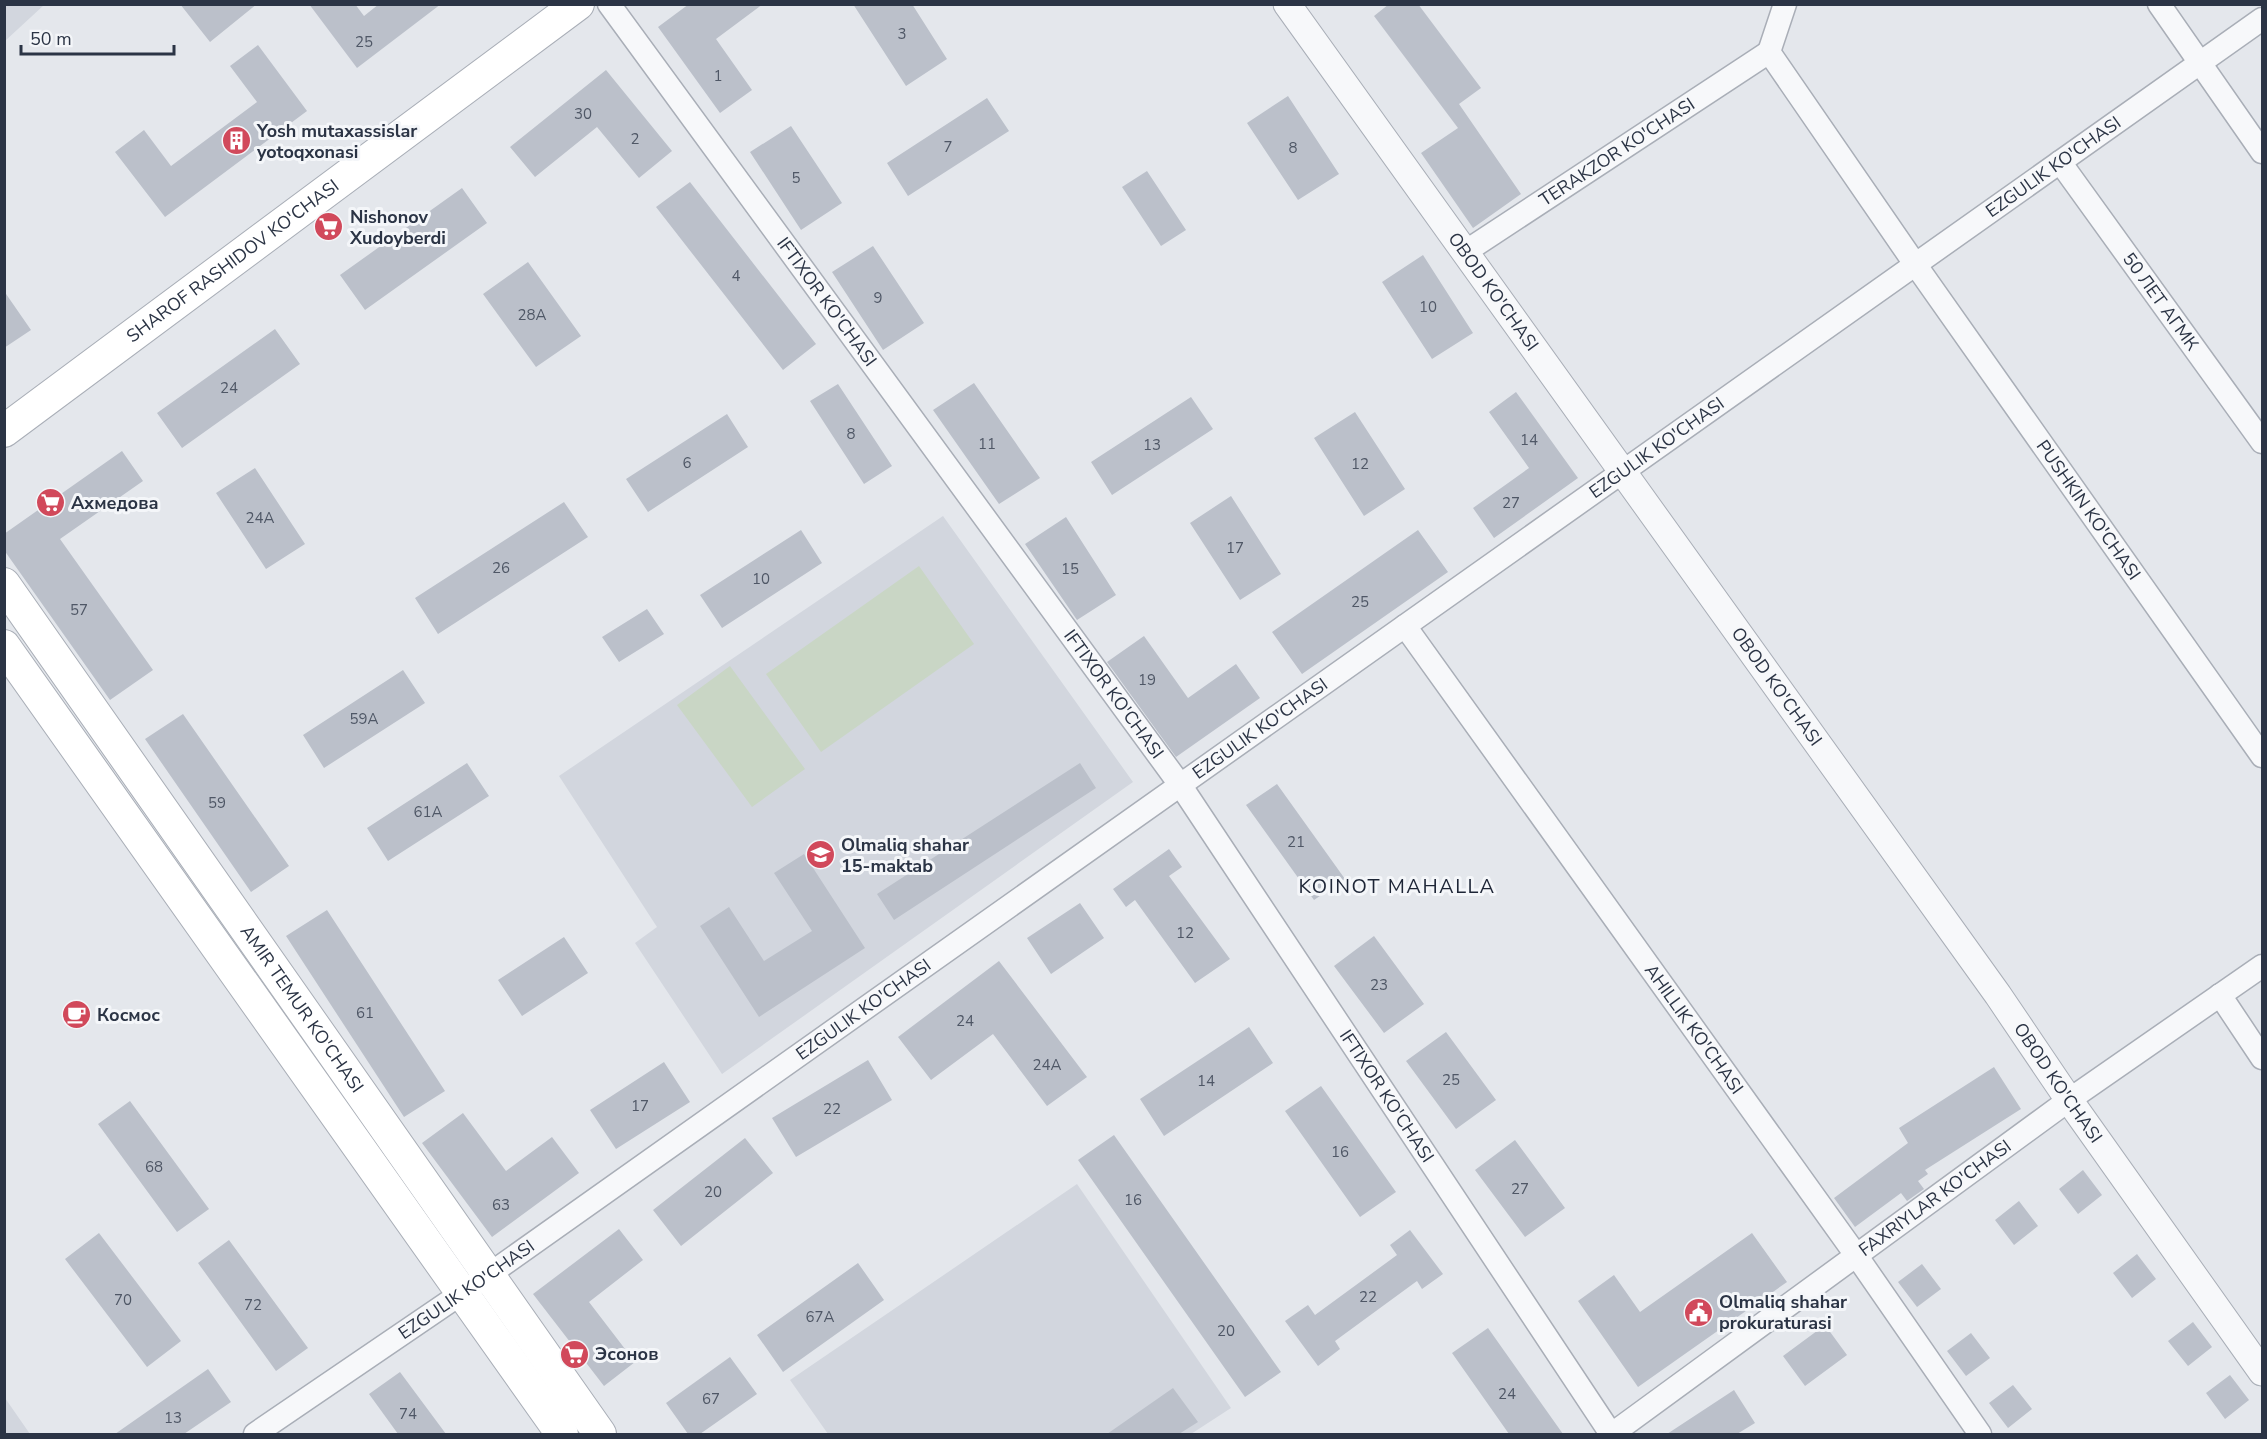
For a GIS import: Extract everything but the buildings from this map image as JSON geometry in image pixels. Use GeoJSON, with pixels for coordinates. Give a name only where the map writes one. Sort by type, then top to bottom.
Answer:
{"type":"FeatureCollection","features":[{"type":"Feature","properties":{"kind":"main road","name":"SHAROF RASHIDOV KO'CHASI"},"geometry":{"type":"LineString","coordinates":[[4,431],[578,4]]}},
{"type":"Feature","properties":{"kind":"main road","name":"AMIR TEMUR KO'CHASI"},"geometry":{"type":"LineString","coordinates":[[4,584],[475,1284],[562,1434]]}},
{"type":"Feature","properties":{"kind":"main road","name":"AMIR TEMUR KO'CHASI"},"geometry":{"type":"LineString","coordinates":[[4,646],[475,1284],[600,1434]]}},
{"type":"Feature","properties":{"kind":"street","name":"IFTIXOR KO'CHASI"},"geometry":{"type":"LineString","coordinates":[[609,4],[1181,786],[1611,1434]]}},
{"type":"Feature","properties":{"kind":"street","name":"OBOD KO'CHASI"},"geometry":{"type":"LineString","coordinates":[[1287,4],[1998,995],[2069,1100],[2262,1372]]}},
{"type":"Feature","properties":{"kind":"street"},"geometry":{"type":"LineString","coordinates":[[1785,4],[1769,52],[1915,264]]}},
{"type":"Feature","properties":{"kind":"street"},"geometry":{"type":"LineString","coordinates":[[2159,4],[2262,152]]}},
{"type":"Feature","properties":{"kind":"street","name":"EZGULIK KO'CHASI"},"geometry":{"type":"LineString","coordinates":[[255,1434],[475,1284],[2262,19]]}},
{"type":"Feature","properties":{"kind":"street","name":"TERAKZOR KO'CHASI"},"geometry":{"type":"LineString","coordinates":[[1465,252],[1769,52]]}},
{"type":"Feature","properties":{"kind":"street","name":"50 ЛЕТ АГМК"},"geometry":{"type":"LineString","coordinates":[[2060,162],[2262,442]]}},
{"type":"Feature","properties":{"kind":"street","name":"PUSHKIN KO'CHASI"},"geometry":{"type":"LineString","coordinates":[[1915,264],[2262,756]]}},
{"type":"Feature","properties":{"kind":"street","name":"AHILLIK KO'CHASI"},"geometry":{"type":"LineString","coordinates":[[1405,626],[1856,1255],[1980,1434]]}},
{"type":"Feature","properties":{"kind":"street","name":"FAXRIYLAR KO'CHASI"},"geometry":{"type":"LineString","coordinates":[[1611,1434],[2069,1100],[2262,966]]}},
{"type":"Feature","properties":{"kind":"street"},"geometry":{"type":"LineString","coordinates":[[2220,995],[2262,1058]]}},
{"type":"Feature","properties":{"kind":"shaded area"},"geometry":{"type":"Polygon","coordinates":[[[5,4],[44,4],[44,5],[5,41],[5,4]]]}},
{"type":"Feature","properties":{"kind":"shaded area","name":"Olmaliq shahar 15-maktab"},"geometry":{"type":"Polygon","coordinates":[[[943,516],[1133,782],[722,1074],[635,943],[657,927],[559,776],[943,516]]]}},
{"type":"Feature","properties":{"kind":"shaded area"},"geometry":{"type":"Polygon","coordinates":[[[1077,1184],[1231,1408],[1191,1434],[828,1434],[790,1380],[1077,1184]]]}},
{"type":"Feature","properties":{"kind":"shaded area"},"geometry":{"type":"Polygon","coordinates":[[[5,1398],[30,1434],[5,1434],[5,1398]]]}},
{"type":"Feature","properties":{"kind":"green space"},"geometry":{"type":"Polygon","coordinates":[[[919,566],[974,644],[821,752],[766,674],[919,566]]]}},
{"type":"Feature","properties":{"kind":"green space"},"geometry":{"type":"Polygon","coordinates":[[[730,666],[805,769],[752,807],[677,705],[730,666]]]}},
{"type":"Feature","properties":{"kind":"place","name":"Yosh mutaxassislar yotoqxonasi"},"geometry":{"type":"Point","coordinates":[236,141]}},
{"type":"Feature","properties":{"kind":"place","name":"Nishonov Xudoyberdi"},"geometry":{"type":"Point","coordinates":[329,227]}},
{"type":"Feature","properties":{"kind":"place","name":"Ахмедова"},"geometry":{"type":"Point","coordinates":[50,503]}},
{"type":"Feature","properties":{"kind":"place","name":"Olmaliq shahar 15-maktab"},"geometry":{"type":"Point","coordinates":[820,855]}},
{"type":"Feature","properties":{"kind":"place","name":"Космос"},"geometry":{"type":"Point","coordinates":[76,1015]}},
{"type":"Feature","properties":{"kind":"place","name":"Olmaliq shahar prokuraturasi"},"geometry":{"type":"Point","coordinates":[1698,1312]}},
{"type":"Feature","properties":{"kind":"place","name":"Эсонов"},"geometry":{"type":"Point","coordinates":[574,1354]}},
{"type":"Feature","properties":{"kind":"district","name":"KOINOT MAHALLA"},"geometry":{"type":"Point","coordinates":[1397,886]}}]}
